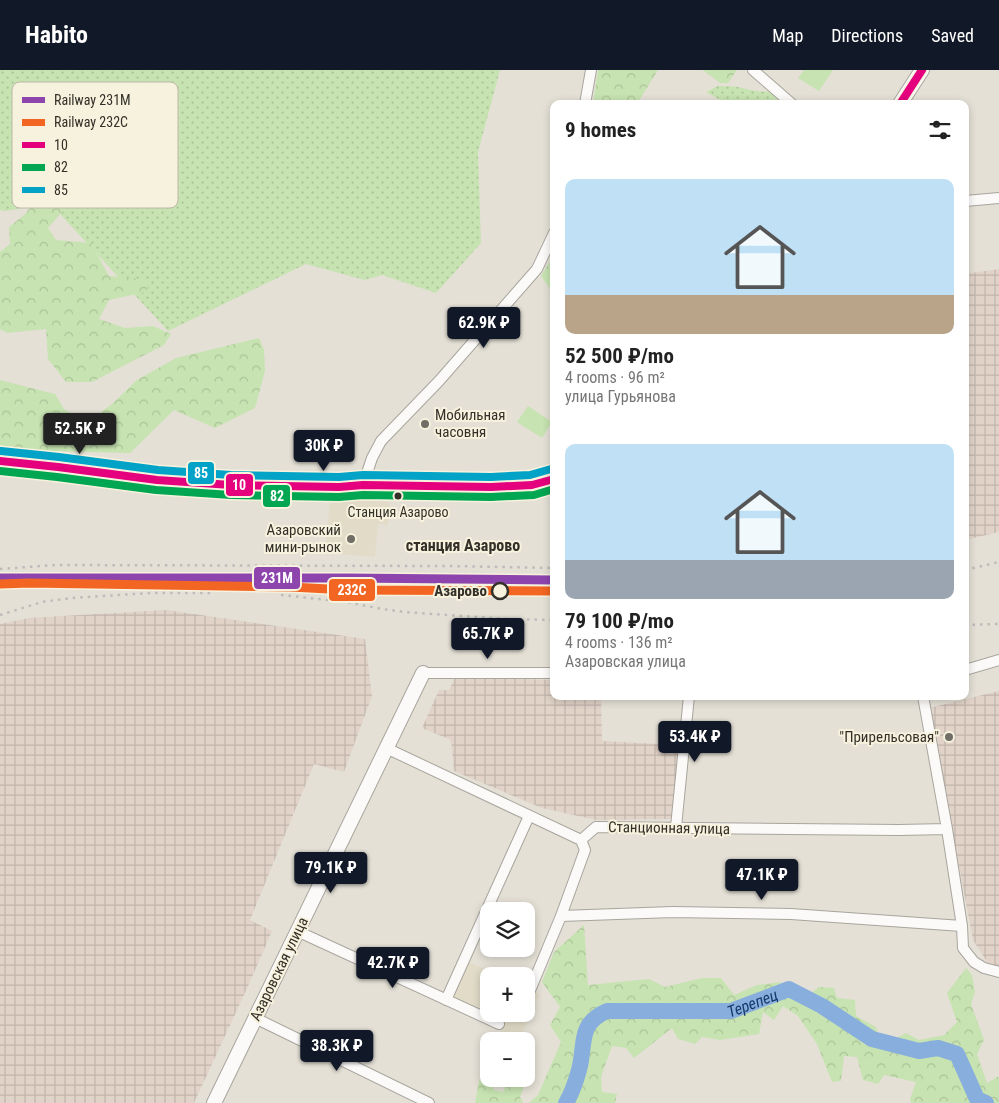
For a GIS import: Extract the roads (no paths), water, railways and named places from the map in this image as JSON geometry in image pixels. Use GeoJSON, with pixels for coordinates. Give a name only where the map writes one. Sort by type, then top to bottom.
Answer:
{"type":"FeatureCollection","features":[{"type":"Feature","properties":{"kind":"street"},"geometry":{"type":"LineString","coordinates":[[585,100],[590,70]]}},
{"type":"Feature","properties":{"kind":"street"},"geometry":{"type":"LineString","coordinates":[[753,70],[787,100]]}},
{"type":"Feature","properties":{"kind":"street"},"geometry":{"type":"LineString","coordinates":[[903,100],[922,70]]}},
{"type":"Feature","properties":{"kind":"street"},"geometry":{"type":"LineString","coordinates":[[969,201],[999,198]]}},
{"type":"Feature","properties":{"kind":"street"},"geometry":{"type":"LineString","coordinates":[[363,485],[372,458],[381,441],[439,381],[537,269],[550,241]]}},
{"type":"Feature","properties":{"kind":"street"},"geometry":{"type":"LineString","coordinates":[[0,461],[157,480],[231,485],[491,487],[532,485],[550,480]]}},
{"type":"Feature","properties":{"kind":"street"},"geometry":{"type":"LineString","coordinates":[[969,669],[999,660]]}},
{"type":"Feature","properties":{"kind":"street"},"geometry":{"type":"LineString","coordinates":[[423,672],[550,673]]}},
{"type":"Feature","properties":{"kind":"street","name":"Азаровская улица"},"geometry":{"type":"LineString","coordinates":[[214,1103],[423,672]]}},
{"type":"Feature","properties":{"kind":"street"},"geometry":{"type":"LineString","coordinates":[[676,827],[688,700]]}},
{"type":"Feature","properties":{"kind":"street"},"geometry":{"type":"LineString","coordinates":[[924,700],[947,828],[962,926],[963,948],[974,962],[984,968],[999,972]]}},
{"type":"Feature","properties":{"kind":"street"},"geometry":{"type":"LineString","coordinates":[[386,748],[581,840],[585,850],[561,916],[535,978]]}},
{"type":"Feature","properties":{"kind":"street"},"geometry":{"type":"LineString","coordinates":[[446,1000],[530,816]]}},
{"type":"Feature","properties":{"kind":"street","name":"Станционная улица"},"geometry":{"type":"LineString","coordinates":[[581,840],[596,827],[900,830],[947,828]]}},
{"type":"Feature","properties":{"kind":"street"},"geometry":{"type":"LineString","coordinates":[[561,916],[673,912],[791,914],[962,926]]}},
{"type":"Feature","properties":{"kind":"street"},"geometry":{"type":"LineString","coordinates":[[297,931],[499,1024]]}},
{"type":"Feature","properties":{"kind":"street"},"geometry":{"type":"LineString","coordinates":[[255,1018],[429,1103]]}},
{"type":"Feature","properties":{"kind":"waterway","name":"Терепец"},"geometry":{"type":"LineString","coordinates":[[566,1103],[574,1087],[579,1070],[584,1036],[591,1022],[597,1016],[607,1011],[731,1011],[789,989],[822,1006],[872,1039],[919,1051],[938,1048],[957,1054],[977,1099],[986,1103]]}},
{"type":"Feature","properties":{"kind":"railway"},"geometry":{"type":"LineString","coordinates":[[969,569],[999,562]]}},
{"type":"Feature","properties":{"kind":"railway"},"geometry":{"type":"LineString","coordinates":[[0,569],[55,565],[550,568]]}},
{"type":"Feature","properties":{"kind":"railway"},"geometry":{"type":"LineString","coordinates":[[160,585],[234,578]]}},
{"type":"Feature","properties":{"kind":"railway"},"geometry":{"type":"LineString","coordinates":[[291,587],[319,592]]}},
{"type":"Feature","properties":{"kind":"railway"},"geometry":{"type":"LineString","coordinates":[[0,615],[42,602],[72,598],[150,593],[214,593]]}},
{"type":"Feature","properties":{"kind":"railway"},"geometry":{"type":"LineString","coordinates":[[281,595],[347,602],[405,612],[505,619],[550,620]]}},
{"type":"Feature","properties":{"kind":"railway"},"geometry":{"type":"LineString","coordinates":[[969,625],[999,624]]}},
{"type":"Feature","properties":{"kind":"rail line","name":"231М"},"geometry":{"type":"LineString","coordinates":[[0,578],[550,580]]}},
{"type":"Feature","properties":{"kind":"rail line","name":"232C"},"geometry":{"type":"LineString","coordinates":[[0,584],[291,587],[347,590],[550,591]]}},
{"type":"Feature","properties":{"kind":"place","name":"Мобильная часовня"},"geometry":{"type":"Point","coordinates":[425,424]}},
{"type":"Feature","properties":{"kind":"place","name":"Станция Азарово"},"geometry":{"type":"Point","coordinates":[398,496]}},
{"type":"Feature","properties":{"kind":"place","name":"Азаровский мини-рынок"},"geometry":{"type":"Point","coordinates":[351,539]}},
{"type":"Feature","properties":{"kind":"place","name":"Азарово"},"geometry":{"type":"Point","coordinates":[500,591]}},
{"type":"Feature","properties":{"kind":"place","name":"\"Прирельсовая\""},"geometry":{"type":"Point","coordinates":[949,737]}},
{"type":"Feature","properties":{"kind":"district","name":"станция Азарово"},"geometry":{"type":"Point","coordinates":[463,545]}}]}
